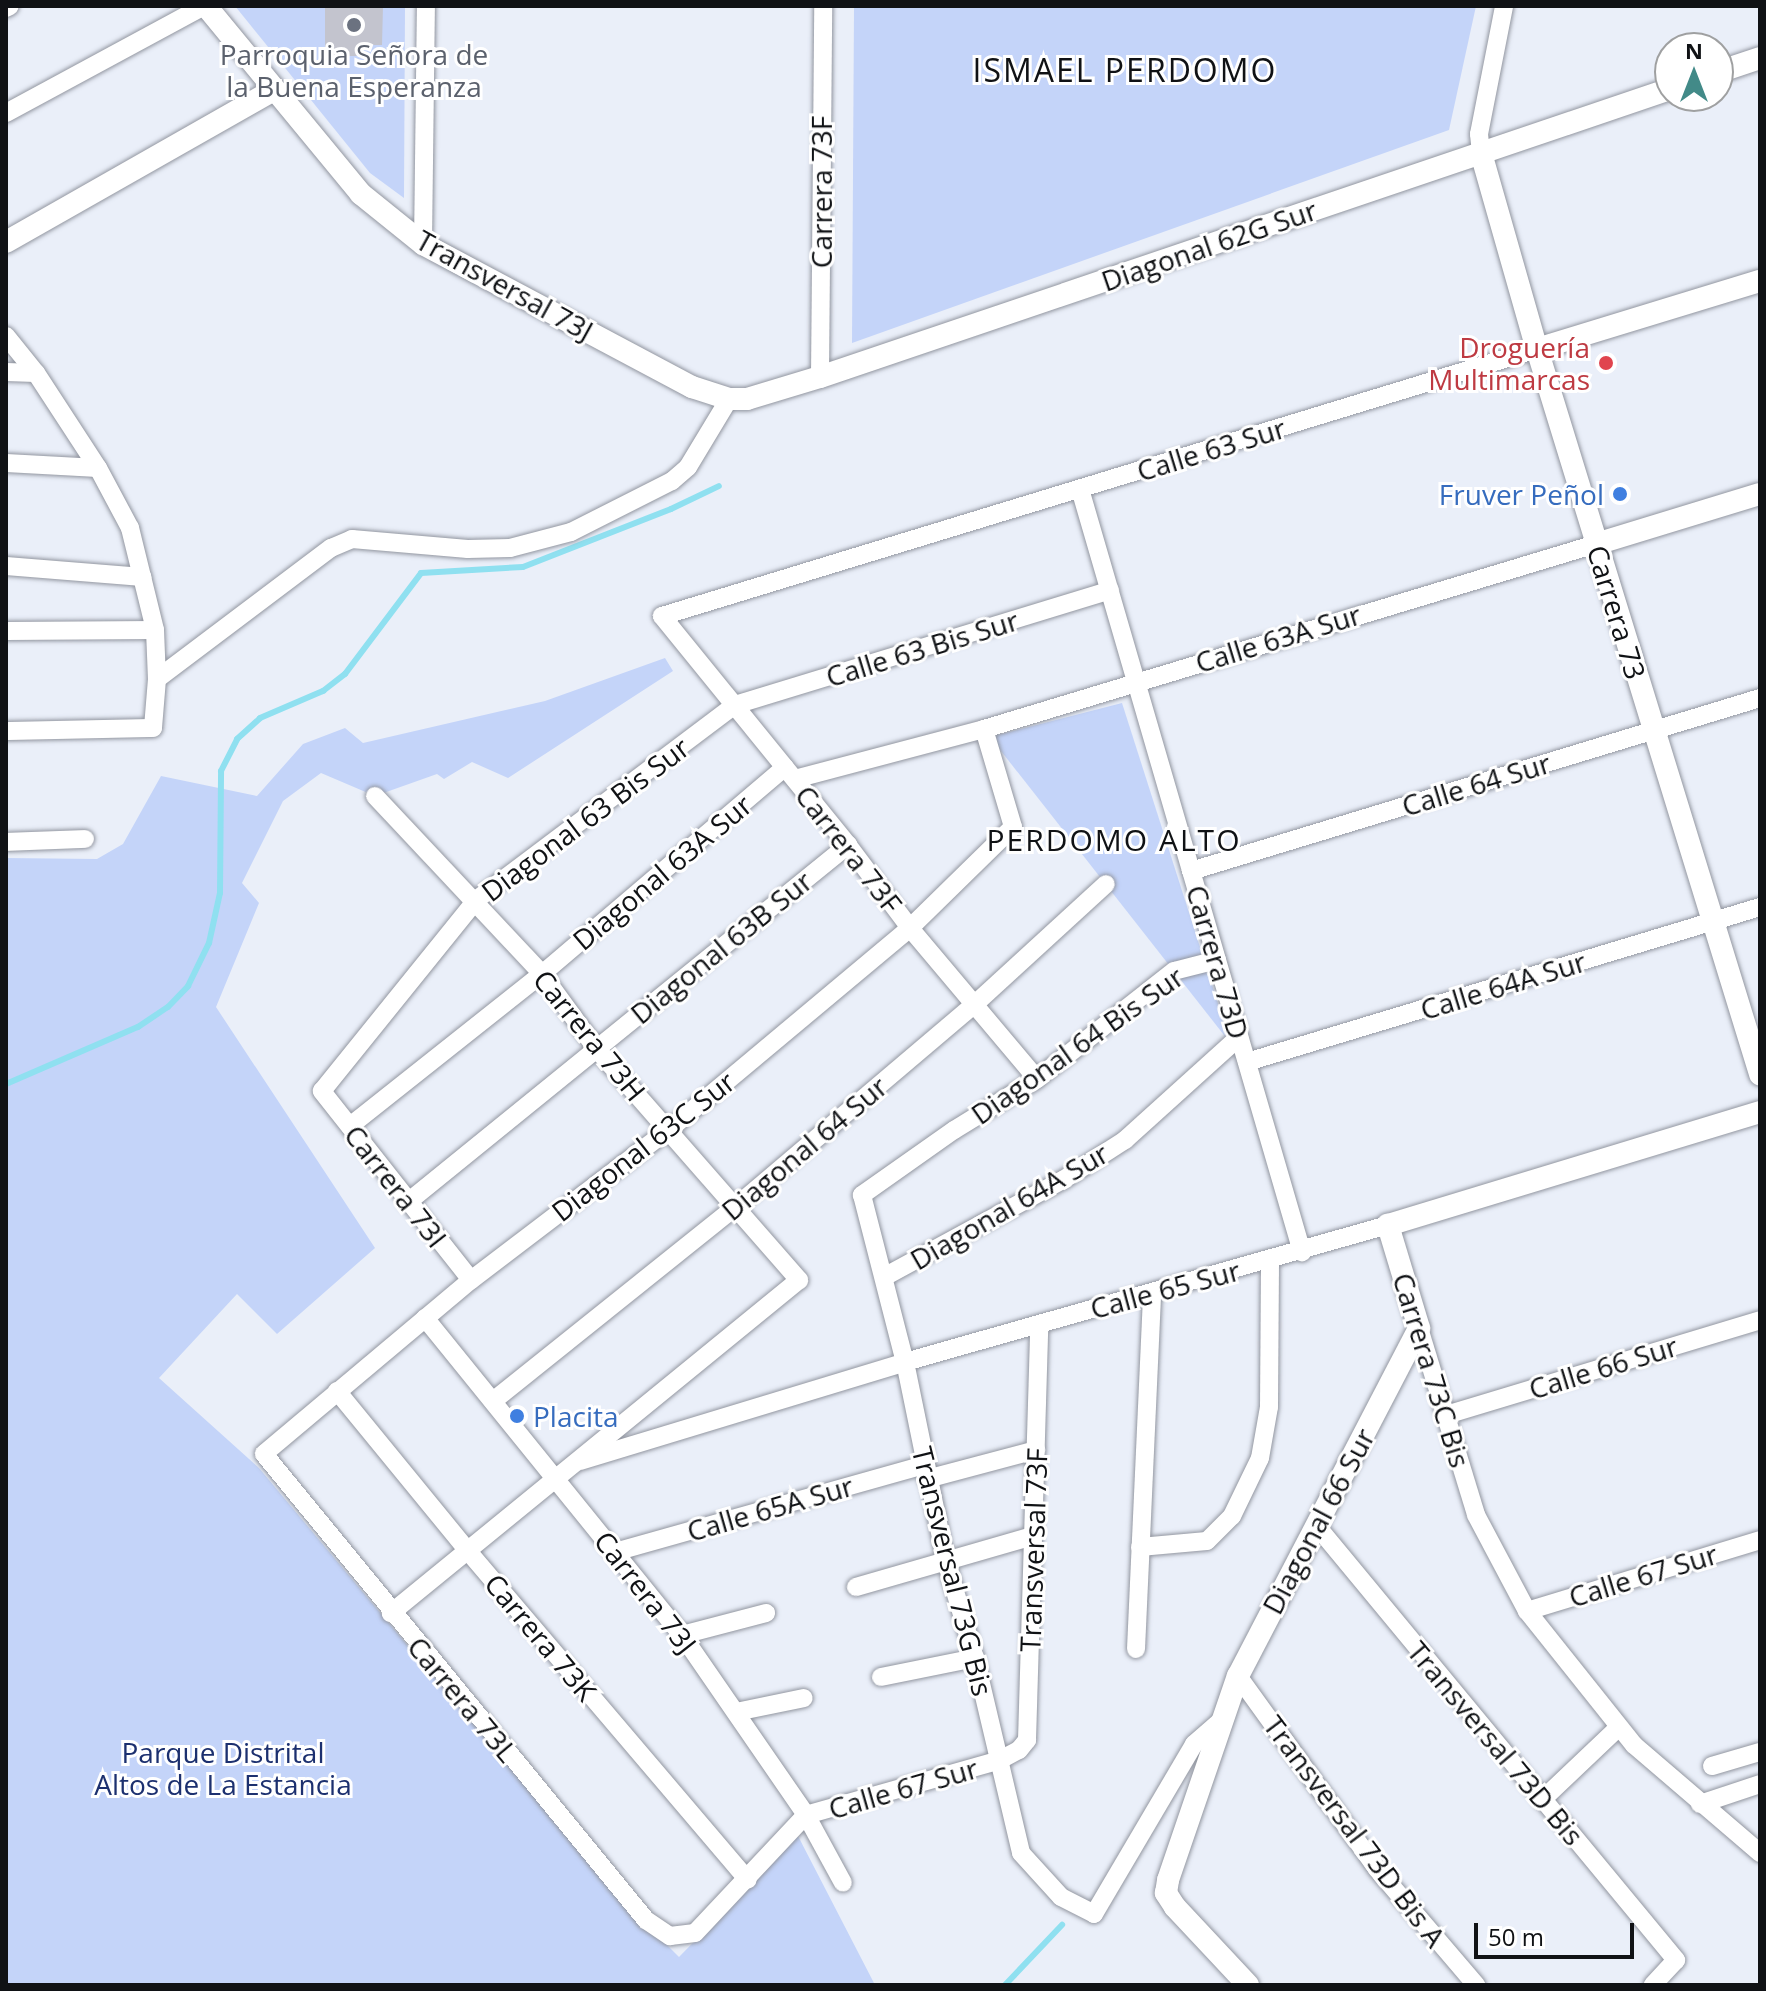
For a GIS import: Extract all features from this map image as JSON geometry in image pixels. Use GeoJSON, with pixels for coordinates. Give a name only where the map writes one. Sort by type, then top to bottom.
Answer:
{"type":"FeatureCollection","features":[{"type":"Feature","properties":{"kind":"street","name":"Transversal 73J"},"geometry":{"type":"LineString","coordinates":[[205,6],[361,194],[423,244],[692,387],[738,399]]}},
{"type":"Feature","properties":{"kind":"street"},"geometry":{"type":"LineString","coordinates":[[6,113],[205,6]]}},
{"type":"Feature","properties":{"kind":"street"},"geometry":{"type":"LineString","coordinates":[[423,244],[426,6]]}},
{"type":"Feature","properties":{"kind":"street","name":"Carrera 73F"},"geometry":{"type":"LineString","coordinates":[[820,377],[823,6]]}},
{"type":"Feature","properties":{"kind":"street","name":"Carrera 73"},"geometry":{"type":"LineString","coordinates":[[1504,6],[1479,134],[1481,153],[1596,544],[1760,1074]]}},
{"type":"Feature","properties":{"kind":"street"},"geometry":{"type":"LineString","coordinates":[[1734,67],[1760,58]]}},
{"type":"Feature","properties":{"kind":"street"},"geometry":{"type":"LineString","coordinates":[[6,242],[274,90]]}},
{"type":"Feature","properties":{"kind":"street","name":"Diagonal 62G Sur"},"geometry":{"type":"LineString","coordinates":[[738,399],[820,377],[1654,94]]}},
{"type":"Feature","properties":{"kind":"street","name":"Calle 63 Sur"},"geometry":{"type":"LineString","coordinates":[[662,616],[1760,281]]}},
{"type":"Feature","properties":{"kind":"street"},"geometry":{"type":"LineString","coordinates":[[6,336],[36,373],[98,468],[130,528],[155,630],[157,679],[153,728],[6,731]]}},
{"type":"Feature","properties":{"kind":"street"},"geometry":{"type":"LineString","coordinates":[[6,372],[36,373]]}},
{"type":"Feature","properties":{"kind":"street"},"geometry":{"type":"LineString","coordinates":[[157,679],[331,548],[352,539],[468,549],[510,548],[571,532],[672,481],[688,467],[738,399]]}},
{"type":"Feature","properties":{"kind":"street"},"geometry":{"type":"LineString","coordinates":[[6,463],[98,468]]}},
{"type":"Feature","properties":{"kind":"street","name":"Carrera 73D"},"geometry":{"type":"LineString","coordinates":[[1080,489],[1302,1252]]}},
{"type":"Feature","properties":{"kind":"street","name":"Calle 63A Sur"},"geometry":{"type":"LineString","coordinates":[[790,773],[984,729],[1136,680],[1760,494]]}},
{"type":"Feature","properties":{"kind":"street"},"geometry":{"type":"LineString","coordinates":[[6,566],[143,577]]}},
{"type":"Feature","properties":{"kind":"street","name":"Calle 63 Bis Sur"},"geometry":{"type":"LineString","coordinates":[[735,705],[1110,590]]}},
{"type":"Feature","properties":{"kind":"street","name":"Carrera 73F"},"geometry":{"type":"LineString","coordinates":[[662,616],[848,845],[910,928],[1037,1079]]}},
{"type":"Feature","properties":{"kind":"street"},"geometry":{"type":"LineString","coordinates":[[6,631],[155,630]]}},
{"type":"Feature","properties":{"kind":"street","name":"Calle 64 Sur"},"geometry":{"type":"LineString","coordinates":[[1191,871],[1760,698]]}},
{"type":"Feature","properties":{"kind":"street","name":"Diagonal 63 Bis Sur"},"geometry":{"type":"LineString","coordinates":[[322,1091],[476,900],[735,705]]}},
{"type":"Feature","properties":{"kind":"street","name":"Diagonal 63C Sur"},"geometry":{"type":"LineString","coordinates":[[264,1454],[471,1280],[668,1130],[910,928],[1013,827],[984,729]]}},
{"type":"Feature","properties":{"kind":"street","name":"Diagonal 63A Sur"},"geometry":{"type":"LineString","coordinates":[[350,1126],[790,773]]}},
{"type":"Feature","properties":{"kind":"street","name":"Carrera 73H"},"geometry":{"type":"LineString","coordinates":[[375,796],[476,900],[542,974],[595,1047],[733,1209],[799,1280],[570,1464]]}},
{"type":"Feature","properties":{"kind":"street"},"geometry":{"type":"LineString","coordinates":[[6,842],[85,839]]}},
{"type":"Feature","properties":{"kind":"street","name":"Diagonal 63B Sur"},"geometry":{"type":"LineString","coordinates":[[408,1202],[595,1047],[848,845]]}},
{"type":"Feature","properties":{"kind":"street","name":"Diagonal 64 Sur"},"geometry":{"type":"LineString","coordinates":[[493,1401],[733,1209],[976,1003],[1106,884]]}},
{"type":"Feature","properties":{"kind":"street","name":"Calle 64A Sur"},"geometry":{"type":"LineString","coordinates":[[1247,1062],[1760,907]]}},
{"type":"Feature","properties":{"kind":"street","name":"Diagonal 64 Bis Sur"},"geometry":{"type":"LineString","coordinates":[[862,1195],[954,1130],[1037,1079],[1174,971],[1217,960]]}},
{"type":"Feature","properties":{"kind":"street","name":"Diagonal 64A Sur"},"geometry":{"type":"LineString","coordinates":[[884,1277],[1063,1180],[1125,1140],[1239,1037]]}},
{"type":"Feature","properties":{"kind":"street","name":"Carrera 73I"},"geometry":{"type":"LineString","coordinates":[[322,1091],[471,1280]]}},
{"type":"Feature","properties":{"kind":"street","name":"Calle 65 Sur"},"geometry":{"type":"LineString","coordinates":[[570,1464],[905,1362],[1302,1252],[1760,1112]]}},
{"type":"Feature","properties":{"kind":"street","name":"Transversal 73G Bis"},"geometry":{"type":"LineString","coordinates":[[862,1195],[905,1362],[925,1472],[946,1561],[975,1658],[1021,1853],[1061,1897],[1094,1914],[1194,1744],[1224,1718]]}},
{"type":"Feature","properties":{"kind":"street","name":"Carrera 73C Bis"},"geometry":{"type":"LineString","coordinates":[[1388,1225],[1476,1515],[1527,1611],[1619,1727],[1700,1804],[1760,1853]]}},
{"type":"Feature","properties":{"kind":"street"},"geometry":{"type":"LineString","coordinates":[[1140,1547],[1207,1541],[1232,1516],[1260,1458],[1269,1407],[1270,1260]]}},
{"type":"Feature","properties":{"kind":"street"},"geometry":{"type":"LineString","coordinates":[[1136,1649],[1152,1293]]}},
{"type":"Feature","properties":{"kind":"street","name":"Carrera 73J"},"geometry":{"type":"LineString","coordinates":[[425,1318],[682,1635],[806,1815],[843,1883]]}},
{"type":"Feature","properties":{"kind":"street","name":"Calle 66 Sur"},"geometry":{"type":"LineString","coordinates":[[1446,1415],[1760,1320]]}},
{"type":"Feature","properties":{"kind":"street","name":"Transversal 73F"},"geometry":{"type":"LineString","coordinates":[[1000,1760],[1019,1750],[1027,1740],[1039,1324]]}},
{"type":"Feature","properties":{"kind":"street","name":"Diagonal 66 Sur"},"geometry":{"type":"LineString","coordinates":[[1248,1985],[1166,1893],[1238,1676],[1419,1328]]}},
{"type":"Feature","properties":{"kind":"street","name":"Carrera 73K"},"geometry":{"type":"LineString","coordinates":[[337,1391],[467,1550],[748,1880]]}},
{"type":"Feature","properties":{"kind":"street","name":"Calle 65A Sur"},"geometry":{"type":"LineString","coordinates":[[615,1552],[925,1472],[1036,1450]]}},
{"type":"Feature","properties":{"kind":"street","name":"Carrera 73L"},"geometry":{"type":"LineString","coordinates":[[264,1454],[391,1613],[646,1920],[670,1936],[695,1933],[748,1880]]}},
{"type":"Feature","properties":{"kind":"street"},"geometry":{"type":"LineString","coordinates":[[391,1613],[570,1464]]}},
{"type":"Feature","properties":{"kind":"street","name":"Transversal 73D Bis"},"geometry":{"type":"LineString","coordinates":[[1316,1525],[1676,1960],[1653,1985]]}},
{"type":"Feature","properties":{"kind":"street"},"geometry":{"type":"LineString","coordinates":[[856,1587],[1033,1536]]}},
{"type":"Feature","properties":{"kind":"street","name":"Calle 67 Sur"},"geometry":{"type":"LineString","coordinates":[[1527,1611],[1760,1540]]}},
{"type":"Feature","properties":{"kind":"street"},"geometry":{"type":"LineString","coordinates":[[682,1635],[766,1613]]}},
{"type":"Feature","properties":{"kind":"street"},"geometry":{"type":"LineString","coordinates":[[881,1677],[975,1658]]}},
{"type":"Feature","properties":{"kind":"street","name":"Transversal 73D Bis A"},"geometry":{"type":"LineString","coordinates":[[1238,1676],[1377,1869],[1476,1985]]}},
{"type":"Feature","properties":{"kind":"street"},"geometry":{"type":"LineString","coordinates":[[736,1712],[804,1698]]}},
{"type":"Feature","properties":{"kind":"street"},"geometry":{"type":"LineString","coordinates":[[1542,1800],[1619,1727]]}},
{"type":"Feature","properties":{"kind":"street"},"geometry":{"type":"LineString","coordinates":[[1712,1766],[1760,1752]]}},
{"type":"Feature","properties":{"kind":"street","name":"Calle 67 Sur"},"geometry":{"type":"LineString","coordinates":[[806,1815],[1000,1760]]}},
{"type":"Feature","properties":{"kind":"street"},"geometry":{"type":"LineString","coordinates":[[1700,1804],[1760,1784]]}},
{"type":"Feature","properties":{"kind":"street"},"geometry":{"type":"LineString","coordinates":[[748,1880],[806,1815]]}},
{"type":"Feature","properties":{"kind":"green space"},"geometry":{"type":"Polygon","coordinates":[[[235,6],[405,6],[404,198],[370,173],[235,6]]]}},
{"type":"Feature","properties":{"kind":"green space"},"geometry":{"type":"Polygon","coordinates":[[[854,6],[1476,6],[1449,130],[852,343],[854,6]]]}},
{"type":"Feature","properties":{"kind":"green space","name":"Parque Distrital Altos de La Estancia"},"geometry":{"type":"Polygon","coordinates":[[[665,658],[673,671],[508,778],[472,762],[444,779],[437,774],[375,796],[321,773],[283,801],[242,883],[259,903],[216,1007],[375,1248],[277,1334],[237,1294],[159,1378],[259,1468],[612,1890],[679,1957],[798,1836],[875,1985],[6,1985],[6,858],[97,859],[123,844],[161,776],[257,796],[303,744],[345,728],[363,743],[545,701],[665,658]]]}},
{"type":"Feature","properties":{"kind":"green space"},"geometry":{"type":"Polygon","coordinates":[[[1122,703],[1231,1044],[990,737],[1122,703]]]}},
{"type":"Feature","properties":{"kind":"building","name":"Parroquia Señora de la Buena Esperanza"},"geometry":{"type":"Polygon","coordinates":[[[325,6],[383,6],[382,45],[363,45],[363,56],[325,56],[325,6]]]}},
{"type":"Feature","properties":{"kind":"waterway"},"geometry":{"type":"LineString","coordinates":[[6,1084],[138,1027],[168,1007],[188,986],[209,943],[220,893],[221,771],[237,739],[260,718],[323,691],[345,674],[421,573],[523,567],[671,509],[719,486]]}},
{"type":"Feature","properties":{"kind":"waterway"},"geometry":{"type":"LineString","coordinates":[[1005,1985],[1062,1925]]}},
{"type":"Feature","properties":{"kind":"place","name":"Parroquia Señora de la Buena Esperanza"},"geometry":{"type":"Point","coordinates":[354,25]}},
{"type":"Feature","properties":{"kind":"place","name":"Droguería Multimarcas"},"geometry":{"type":"Point","coordinates":[1606,363]}},
{"type":"Feature","properties":{"kind":"place","name":"Fruver Peñol"},"geometry":{"type":"Point","coordinates":[1620,494]}},
{"type":"Feature","properties":{"kind":"place","name":"Placita"},"geometry":{"type":"Point","coordinates":[517,1416]}},
{"type":"Feature","properties":{"kind":"district","name":"ISMAEL PERDOMO"},"geometry":{"type":"Point","coordinates":[1125,70]}},
{"type":"Feature","properties":{"kind":"district","name":"PERDOMO ALTO"},"geometry":{"type":"Point","coordinates":[1114,840]}}]}
